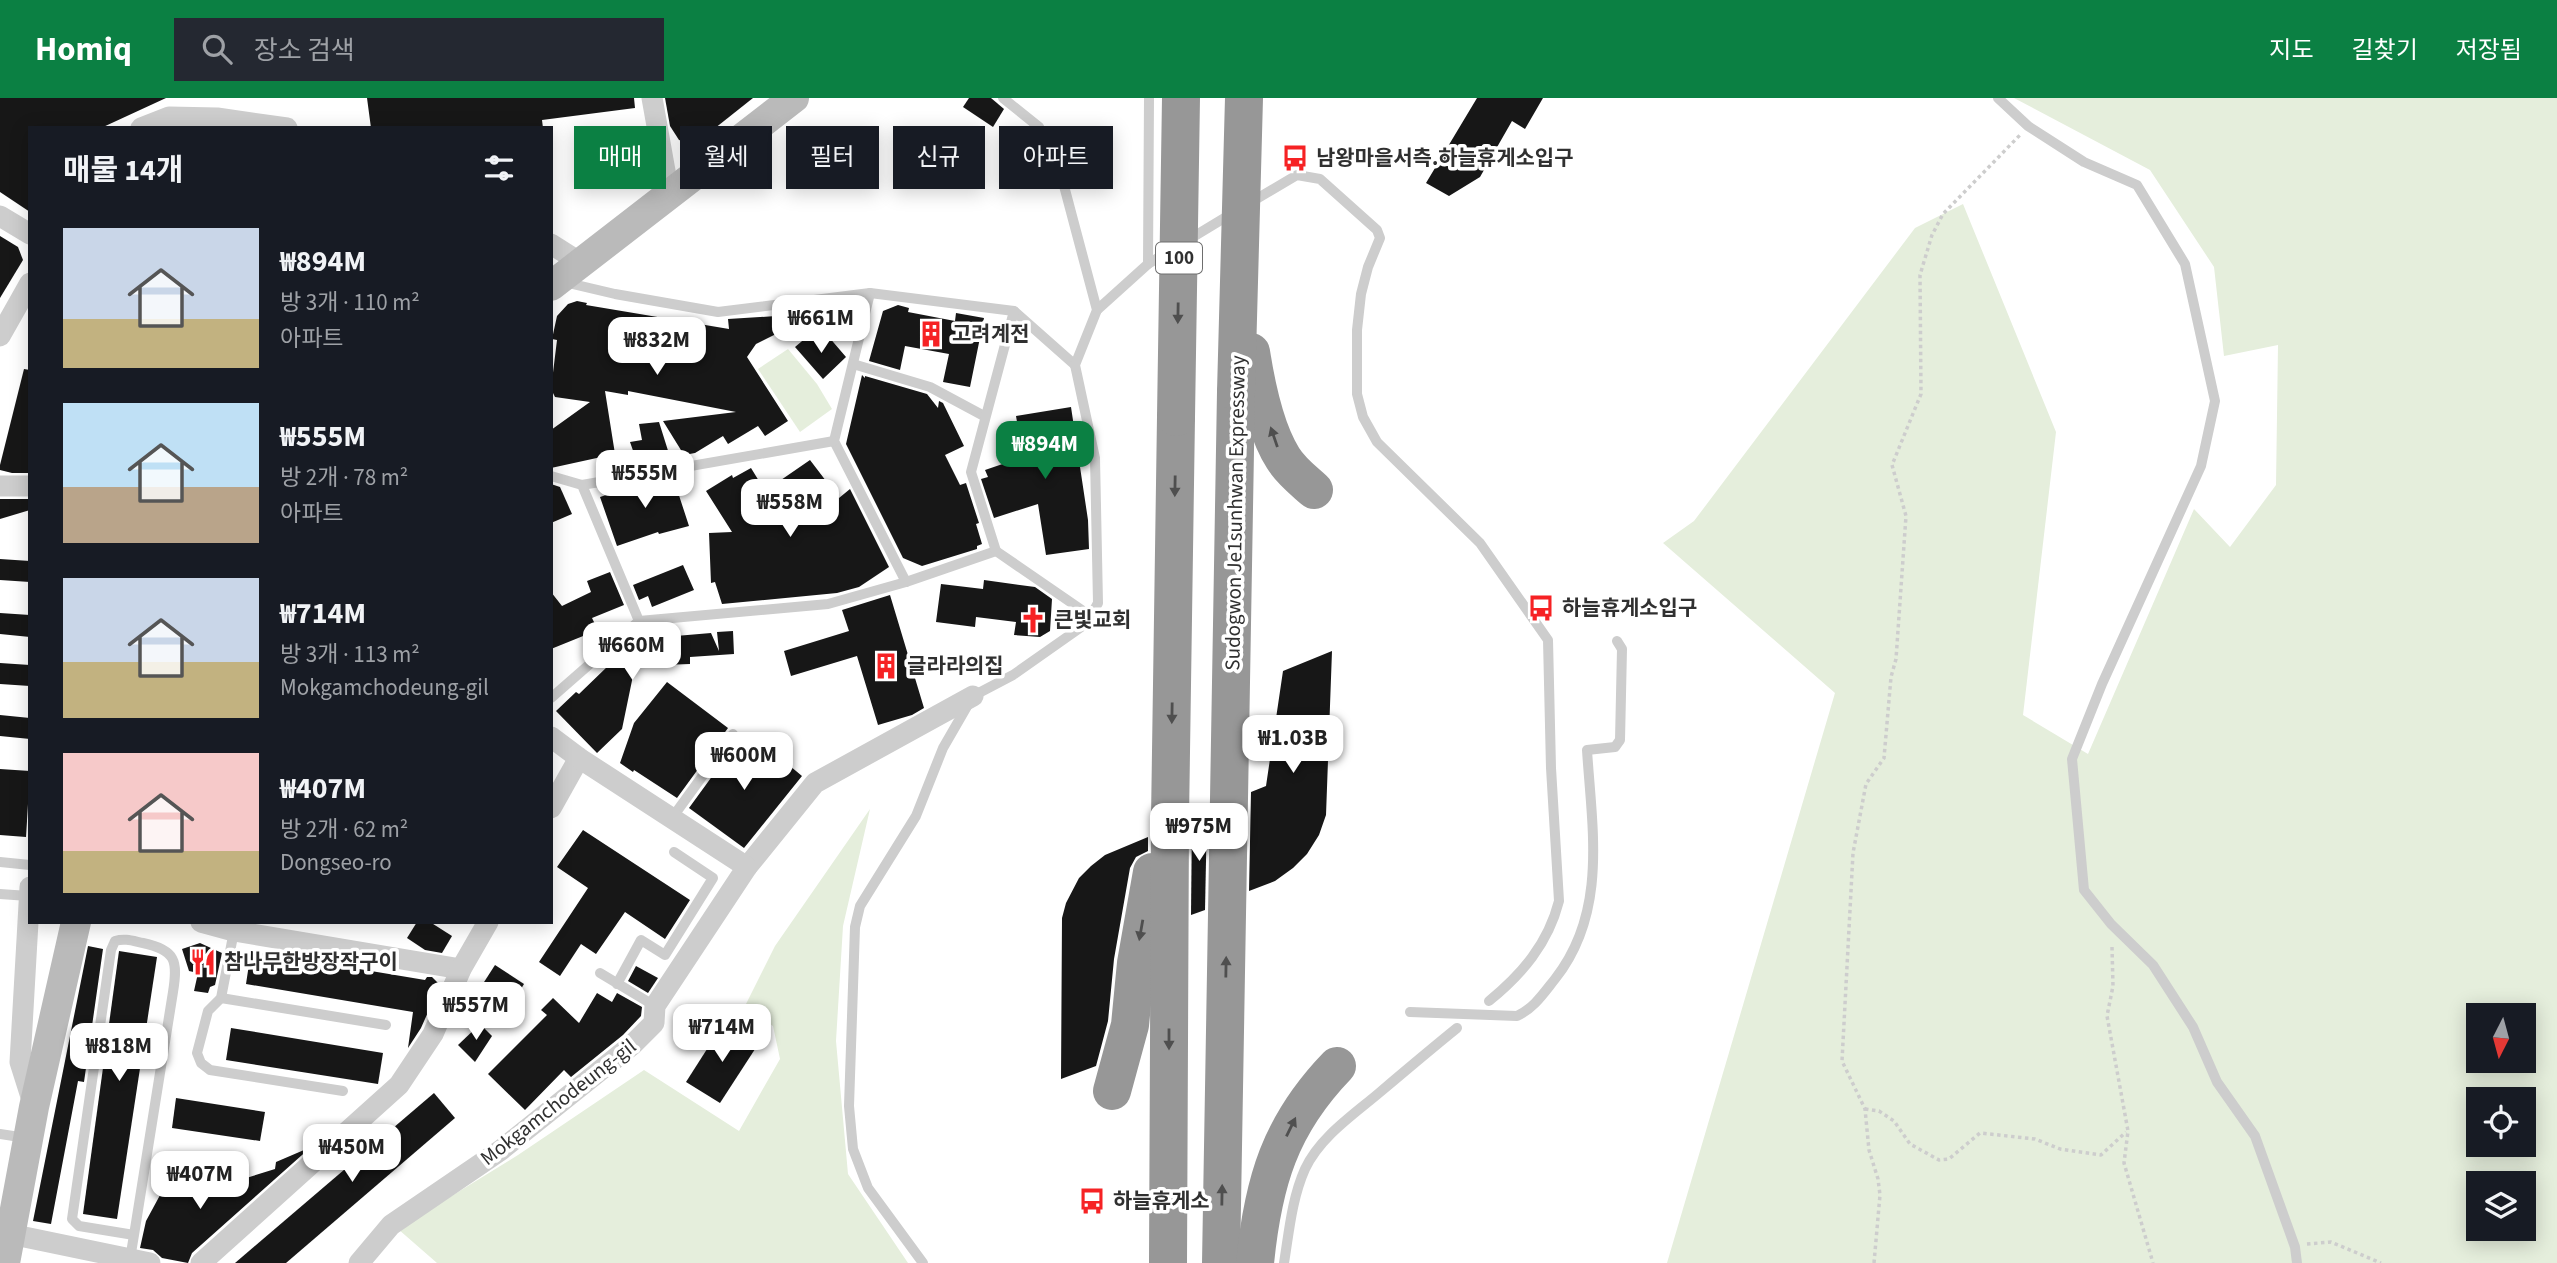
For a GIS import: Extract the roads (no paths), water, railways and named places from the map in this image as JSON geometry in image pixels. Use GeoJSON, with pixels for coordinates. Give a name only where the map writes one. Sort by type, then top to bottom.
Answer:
{"type":"FeatureCollection","features":[{"type":"Feature","properties":{"kind":"highway","name":"100"},"geometry":{"type":"LineString","coordinates":[[1168,1263],[1171,767],[1181,98]]}},
{"type":"Feature","properties":{"kind":"highway","name":"Sudogwon Je1sunhwan Expressway"},"geometry":{"type":"LineString","coordinates":[[1221,1263],[1236,392],[1244,98]]}},
{"type":"Feature","properties":{"kind":"highway"},"geometry":{"type":"LineString","coordinates":[[1241,243],[1255,377],[1272,433],[1284,460],[1314,489]]}},
{"type":"Feature","properties":{"kind":"highway"},"geometry":{"type":"LineString","coordinates":[[1112,1091],[1128,1038],[1136,963],[1171,767]]}},
{"type":"Feature","properties":{"kind":"highway"},"geometry":{"type":"LineString","coordinates":[[1255,1263],[1258,1228],[1269,1176],[1295,1117],[1314,1090],[1338,1066]]}},
{"type":"Feature","properties":{"kind":"street"},"geometry":{"type":"LineString","coordinates":[[652,98],[669,193]]}},
{"type":"Feature","properties":{"kind":"street"},"geometry":{"type":"LineString","coordinates":[[554,284],[794,98]]}},
{"type":"Feature","properties":{"kind":"street"},"geometry":{"type":"LineString","coordinates":[[145,126],[167,114],[273,126]]}},
{"type":"Feature","properties":{"kind":"street"},"geometry":{"type":"LineString","coordinates":[[0,216],[28,233]]}},
{"type":"Feature","properties":{"kind":"street"},"geometry":{"type":"LineString","coordinates":[[553,245],[581,263]]}},
{"type":"Feature","properties":{"kind":"street"},"geometry":{"type":"LineString","coordinates":[[0,336],[28,287]]}},
{"type":"Feature","properties":{"kind":"street"},"geometry":{"type":"LineString","coordinates":[[0,486],[28,486]]}},
{"type":"Feature","properties":{"kind":"street","name":"Mokgamchodeung-gil"},"geometry":{"type":"LineString","coordinates":[[359,1263],[391,1225],[501,1150],[632,1045],[654,1023],[655,1006],[747,867],[816,783],[973,696]]}},
{"type":"Feature","properties":{"kind":"street"},"geometry":{"type":"LineString","coordinates":[[553,738],[747,867]]}},
{"type":"Feature","properties":{"kind":"street"},"geometry":{"type":"LineString","coordinates":[[553,804],[579,758]]}},
{"type":"Feature","properties":{"kind":"street"},"geometry":{"type":"LineString","coordinates":[[28,911],[20,1062],[34,1107]]}},
{"type":"Feature","properties":{"kind":"street"},"geometry":{"type":"LineString","coordinates":[[76,924],[34,1107],[14,1136],[8,1249],[140,1261]]}},
{"type":"Feature","properties":{"kind":"street"},"geometry":{"type":"LineString","coordinates":[[213,924],[233,931],[461,970]]}},
{"type":"Feature","properties":{"kind":"street"},"geometry":{"type":"LineString","coordinates":[[201,1263],[399,1085],[433,1034],[461,970],[487,924]]}},
{"type":"Feature","properties":{"kind":"lane"},"geometry":{"type":"LineString","coordinates":[[1003,98],[1039,127],[1059,167],[1097,310]]}},
{"type":"Feature","properties":{"kind":"lane"},"geometry":{"type":"LineString","coordinates":[[1148,264],[1149,98]]}},
{"type":"Feature","properties":{"kind":"lane"},"geometry":{"type":"LineString","coordinates":[[1998,98],[2028,126],[2084,162],[2137,185],[2185,264],[2215,401],[2201,466],[2072,759],[2084,890],[2111,924],[2153,965],[2193,1027],[2217,1082],[2255,1136],[2295,1250],[2297,1263]]}},
{"type":"Feature","properties":{"kind":"lane"},"geometry":{"type":"LineString","coordinates":[[923,1263],[868,1188],[853,1149],[849,1106],[855,927],[860,906],[873,881],[916,816],[943,748],[973,696],[1046,653],[1092,617],[1098,603],[1096,458],[1075,365],[1097,310],[1148,264],[1297,175],[1320,179],[1360,213],[1377,230],[1380,237],[1361,294],[1357,330],[1357,394],[1363,417],[1377,442],[1480,543],[1552,640],[1550,768],[1559,901],[1555,917],[1536,955],[1520,974],[1489,1001]]}},
{"type":"Feature","properties":{"kind":"lane"},"geometry":{"type":"LineString","coordinates":[[554,284],[718,312],[870,293],[1014,311],[1075,365]]}},
{"type":"Feature","properties":{"kind":"lane"},"geometry":{"type":"LineString","coordinates":[[870,293],[834,441],[906,582]]}},
{"type":"Feature","properties":{"kind":"lane"},"geometry":{"type":"LineString","coordinates":[[1014,311],[971,472],[996,551],[1092,617]]}},
{"type":"Feature","properties":{"kind":"lane"},"geometry":{"type":"LineString","coordinates":[[853,364],[930,387],[984,416]]}},
{"type":"Feature","properties":{"kind":"lane"},"geometry":{"type":"LineString","coordinates":[[553,477],[582,485],[834,441]]}},
{"type":"Feature","properties":{"kind":"lane"},"geometry":{"type":"LineString","coordinates":[[582,485],[639,621]]}},
{"type":"Feature","properties":{"kind":"lane"},"geometry":{"type":"LineString","coordinates":[[553,696],[639,621],[828,604],[906,582],[996,551]]}},
{"type":"Feature","properties":{"kind":"lane"},"geometry":{"type":"LineString","coordinates":[[1410,1012],[1517,1016],[1531,1009],[1567,964],[1585,927],[1595,861],[1587,750],[1615,747],[1620,740],[1622,649],[1617,641]]}},
{"type":"Feature","properties":{"kind":"lane"},"geometry":{"type":"LineString","coordinates":[[672,818],[733,734]]}},
{"type":"Feature","properties":{"kind":"lane"},"geometry":{"type":"LineString","coordinates":[[617,984],[641,940],[665,955],[713,878],[674,852]]}},
{"type":"Feature","properties":{"kind":"lane"},"geometry":{"type":"LineString","coordinates":[[0,862],[28,865]]}},
{"type":"Feature","properties":{"kind":"lane"},"geometry":{"type":"LineString","coordinates":[[0,894],[28,892]]}},
{"type":"Feature","properties":{"kind":"lane"},"geometry":{"type":"LineString","coordinates":[[233,931],[221,998],[208,1011],[198,1053],[201,1063],[210,1070],[343,1091]]}},
{"type":"Feature","properties":{"kind":"lane"},"geometry":{"type":"LineString","coordinates":[[134,1234],[79,1226],[72,1219],[111,950],[115,941],[122,939],[163,947],[174,958],[176,976],[134,1234],[140,1261]]}},
{"type":"Feature","properties":{"kind":"lane"},"geometry":{"type":"LineString","coordinates":[[600,974],[655,1006]]}},
{"type":"Feature","properties":{"kind":"lane"},"geometry":{"type":"LineString","coordinates":[[221,998],[386,1025]]}},
{"type":"Feature","properties":{"kind":"lane"},"geometry":{"type":"LineString","coordinates":[[1284,1263],[1300,1186],[1305,1169],[1316,1152],[1335,1131],[1457,1028]]}},
{"type":"Feature","properties":{"kind":"place","name":"남왕마을서측.하늘휴게소입구"},"geometry":{"type":"Point","coordinates":[1295,158]}},
{"type":"Feature","properties":{"kind":"place","name":"고려계전"},"geometry":{"type":"Point","coordinates":[931,334]}},
{"type":"Feature","properties":{"kind":"place","name":"하늘휴게소입구"},"geometry":{"type":"Point","coordinates":[1541,608]}},
{"type":"Feature","properties":{"kind":"place","name":"큰빛교회"},"geometry":{"type":"Point","coordinates":[1033,620]}},
{"type":"Feature","properties":{"kind":"place","name":"글라라의집"},"geometry":{"type":"Point","coordinates":[886,666]}},
{"type":"Feature","properties":{"kind":"place","name":"참나무한방장작구이"},"geometry":{"type":"Point","coordinates":[203,962]}},
{"type":"Feature","properties":{"kind":"place","name":"하늘휴게소"},"geometry":{"type":"Point","coordinates":[1092,1201]}}]}
